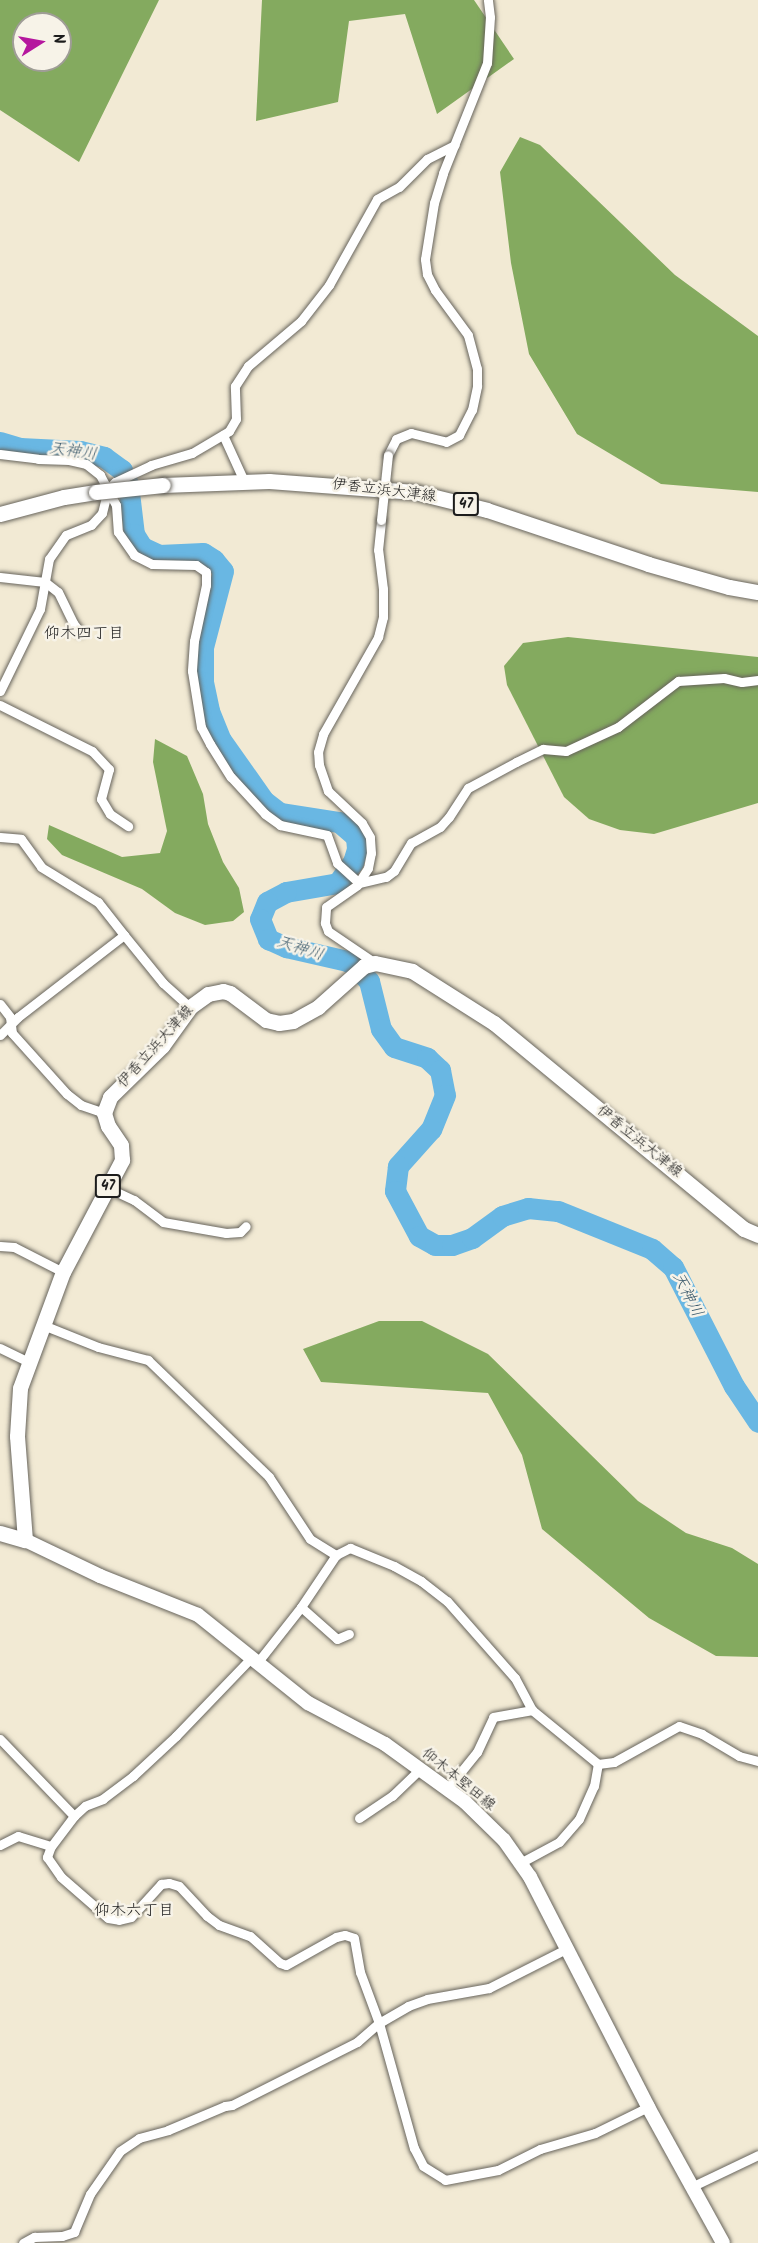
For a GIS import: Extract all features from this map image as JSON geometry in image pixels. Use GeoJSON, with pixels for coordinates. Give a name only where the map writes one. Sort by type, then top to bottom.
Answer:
{"type":"FeatureCollection","features":[{"type":"Feature","properties":{"kind":"main road","name":"伊香立浜大津線"},"geometry":{"type":"LineString","coordinates":[[0,514],[64,497],[163,485],[244,482],[355,486],[415,492],[487,510],[648,564],[729,587],[758,592]]}},
{"type":"Feature","properties":{"kind":"main road","name":"伊香立浜大津線"},"geometry":{"type":"LineString","coordinates":[[104,1113],[110,1097],[162,1046],[190,1007],[208,994],[223,991],[230,993],[266,1020],[279,1023],[293,1021],[318,1007],[370,964],[412,971],[494,1023],[744,1229],[758,1235]]}},
{"type":"Feature","properties":{"kind":"main road","name":"47"},"geometry":{"type":"LineString","coordinates":[[25,1540],[17,1423],[20,1388],[63,1272],[122,1161],[123,1153],[104,1113]]}},
{"type":"Feature","properties":{"kind":"main road"},"geometry":{"type":"LineString","coordinates":[[0,1533],[25,1540]]}},
{"type":"Feature","properties":{"kind":"main road","name":"仰木本堅田線"},"geometry":{"type":"LineString","coordinates":[[25,1540],[100,1576],[198,1615],[308,1703],[366,1732],[465,1802],[504,1840],[520,1863],[568,1948],[648,2107],[723,2243]]}},
{"type":"Feature","properties":{"kind":"street"},"geometry":{"type":"LineString","coordinates":[[370,964],[328,931],[325,923],[326,907],[368,868],[370,837],[362,824],[328,791],[319,765],[318,752],[323,734],[378,636],[383,617],[383,589],[378,550],[388,455],[396,439],[411,433],[446,442],[459,435],[468,421],[476,394],[477,369],[468,336],[435,290],[427,274],[425,259],[434,203],[487,63],[490,17],[488,0]]}},
{"type":"Feature","properties":{"kind":"street"},"geometry":{"type":"LineString","coordinates":[[102,491],[129,475],[151,465],[192,453],[224,435],[236,419],[235,386],[248,366],[301,321],[329,285],[377,199],[399,187],[427,159],[455,145]]}},
{"type":"Feature","properties":{"kind":"street"},"geometry":{"type":"LineString","coordinates":[[224,435],[244,482]]}},
{"type":"Feature","properties":{"kind":"street"},"geometry":{"type":"LineString","coordinates":[[0,454],[69,460],[86,464],[100,475],[102,491],[102,513],[91,525],[66,535],[49,559],[40,609],[0,691]]}},
{"type":"Feature","properties":{"kind":"street"},"geometry":{"type":"LineString","coordinates":[[102,491],[116,505],[118,532],[134,555],[152,564],[196,565],[206,572],[206,585],[193,648],[192,682],[201,727],[216,756],[248,797],[280,825],[327,835],[337,863],[355,881]]}},
{"type":"Feature","properties":{"kind":"street"},"geometry":{"type":"LineString","coordinates":[[0,577],[45,582],[58,592],[80,632]]}},
{"type":"Feature","properties":{"kind":"street"},"geometry":{"type":"LineString","coordinates":[[355,881],[386,877],[394,871],[411,843],[440,827],[468,788],[543,749],[566,751],[618,727],[678,681],[724,678],[742,682],[758,680]]}},
{"type":"Feature","properties":{"kind":"street"},"geometry":{"type":"LineString","coordinates":[[0,705],[92,751],[109,770],[101,799],[110,814],[128,826]]}},
{"type":"Feature","properties":{"kind":"street"},"geometry":{"type":"LineString","coordinates":[[0,837],[21,839],[41,867],[98,902],[163,982],[190,1007]]}},
{"type":"Feature","properties":{"kind":"street"},"geometry":{"type":"LineString","coordinates":[[0,1035],[124,935]]}},
{"type":"Feature","properties":{"kind":"street"},"geometry":{"type":"LineString","coordinates":[[0,1004],[9,1017],[12,1034],[20,1044],[81,1105],[104,1113]]}},
{"type":"Feature","properties":{"kind":"street"},"geometry":{"type":"LineString","coordinates":[[108,1188],[134,1200],[163,1222],[226,1233],[240,1232],[246,1226]]}},
{"type":"Feature","properties":{"kind":"street"},"geometry":{"type":"LineString","coordinates":[[0,1246],[14,1247],[63,1272]]}},
{"type":"Feature","properties":{"kind":"street"},"geometry":{"type":"LineString","coordinates":[[43,1325],[98,1347],[148,1360],[269,1477],[310,1539],[336,1555]]}},
{"type":"Feature","properties":{"kind":"street"},"geometry":{"type":"LineString","coordinates":[[0,1348],[29,1362]]}},
{"type":"Feature","properties":{"kind":"street"},"geometry":{"type":"LineString","coordinates":[[648,2107],[595,2133],[540,2150],[498,2170],[445,2180],[423,2166],[414,2148],[379,2022],[360,1972],[354,1938],[345,1935],[336,1937],[286,1965],[280,1963],[250,1936],[219,1925],[207,1916],[179,1886],[169,1882],[161,1884],[153,1891],[131,1917],[119,1920],[108,1917],[61,1877],[47,1857],[51,1846],[74,1816],[85,1806],[103,1799],[133,1776],[254,1661],[301,1606],[336,1555],[350,1548],[362,1550],[421,1581],[447,1601],[488,1644],[515,1678],[532,1710],[598,1764],[614,1762],[679,1726],[702,1734],[740,1756],[758,1761]]}},
{"type":"Feature","properties":{"kind":"street"},"geometry":{"type":"LineString","coordinates":[[301,1606],[337,1639],[349,1634]]}},
{"type":"Feature","properties":{"kind":"street"},"geometry":{"type":"LineString","coordinates":[[447,1789],[477,1752],[493,1717],[532,1710]]}},
{"type":"Feature","properties":{"kind":"street"},"geometry":{"type":"LineString","coordinates":[[0,1739],[74,1816]]}},
{"type":"Feature","properties":{"kind":"street"},"geometry":{"type":"LineString","coordinates":[[520,1863],[559,1842],[579,1819],[594,1786],[598,1764]]}},
{"type":"Feature","properties":{"kind":"street"},"geometry":{"type":"LineString","coordinates":[[359,1818],[392,1796],[420,1769]]}},
{"type":"Feature","properties":{"kind":"street"},"geometry":{"type":"LineString","coordinates":[[0,1845],[18,1836],[51,1846]]}},
{"type":"Feature","properties":{"kind":"street"},"geometry":{"type":"LineString","coordinates":[[23,2243],[34,2236],[62,2236],[74,2232],[90,2194],[120,2151],[133,2142],[168,2130],[194,2117],[232,2106],[357,2042],[379,2022],[408,2006],[489,1988],[568,1948]]}},
{"type":"Feature","properties":{"kind":"street"},"geometry":{"type":"LineString","coordinates":[[691,2187],[758,2155]]}},
{"type":"Feature","properties":{"kind":"green space"},"geometry":{"type":"Polygon","coordinates":[[[0,0],[159,0],[79,162],[0,110],[0,0]]]}},
{"type":"Feature","properties":{"kind":"green space"},"geometry":{"type":"Polygon","coordinates":[[[262,0],[474,0],[514,59],[437,114],[405,14],[349,21],[338,102],[256,121],[262,0]]]}},
{"type":"Feature","properties":{"kind":"green space"},"geometry":{"type":"Polygon","coordinates":[[[520,137],[540,145],[675,275],[758,336],[758,492],[661,484],[577,434],[529,354],[511,263],[500,172],[520,137]]]}},
{"type":"Feature","properties":{"kind":"green space"},"geometry":{"type":"Polygon","coordinates":[[[568,637],[758,657],[758,803],[654,834],[620,830],[589,819],[564,797],[507,685],[504,666],[523,643],[568,637]]]}},
{"type":"Feature","properties":{"kind":"green space"},"geometry":{"type":"Polygon","coordinates":[[[155,739],[187,756],[203,794],[208,824],[223,862],[239,888],[244,912],[233,921],[205,925],[175,913],[142,889],[62,855],[47,839],[49,825],[122,857],[160,853],[167,831],[153,762],[155,739]]]}},
{"type":"Feature","properties":{"kind":"green space"},"geometry":{"type":"Polygon","coordinates":[[[379,1321],[422,1321],[488,1354],[638,1501],[686,1533],[732,1548],[758,1564],[758,1657],[716,1656],[649,1618],[542,1529],[522,1455],[488,1393],[321,1382],[303,1349],[379,1321]]]}},
{"type":"Feature","properties":{"kind":"waterway","name":"天神川"},"geometry":{"type":"LineString","coordinates":[[0,442],[20,448],[80,451],[104,457],[122,470],[128,484],[134,534],[142,547],[159,555],[203,553],[214,560],[223,571],[203,647],[203,682],[209,711],[221,740],[264,801],[280,813],[339,822],[356,837],[357,849],[353,862],[338,883],[286,892],[267,902],[260,919],[268,939],[286,947],[347,961],[354,965],[369,981],[381,1029],[394,1047],[427,1058],[440,1070],[445,1095],[431,1129],[398,1166],[395,1191],[419,1236],[435,1245],[452,1245],[472,1238],[502,1216],[528,1208],[558,1211],[652,1249],[673,1267],[734,1386],[758,1422]]}},
{"type":"Feature","properties":{"kind":"district","name":"仰木四丁目"},"geometry":{"type":"Point","coordinates":[84,634]}},
{"type":"Feature","properties":{"kind":"district","name":"仰木六丁目"},"geometry":{"type":"Point","coordinates":[134,1911]}}]}
